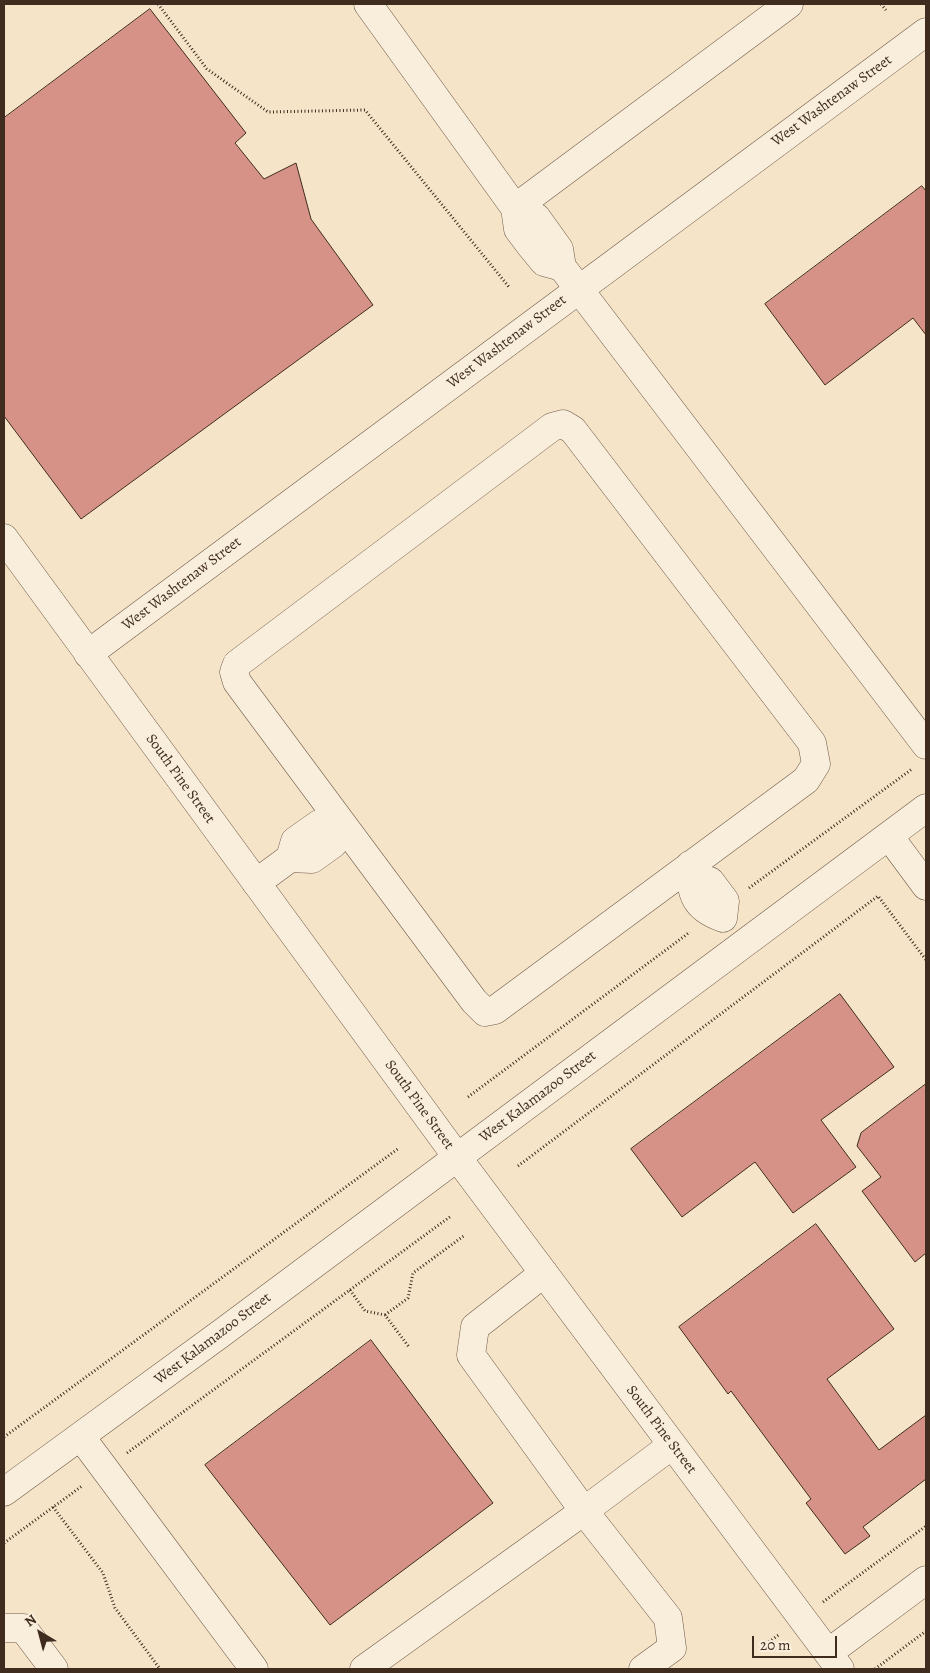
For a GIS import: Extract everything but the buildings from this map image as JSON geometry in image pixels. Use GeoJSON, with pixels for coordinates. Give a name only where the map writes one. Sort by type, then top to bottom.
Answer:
{"type":"FeatureCollection","features":[{"type":"Feature","properties":{"kind":"street"},"geometry":{"type":"LineString","coordinates":[[368,4],[515,208],[518,229],[530,245],[544,262],[562,267],[926,745]]}},
{"type":"Feature","properties":{"kind":"street"},"geometry":{"type":"LineString","coordinates":[[515,208],[789,4]]}},
{"type":"Feature","properties":{"kind":"street","name":"West Washtenaw Street"},"geometry":{"type":"LineString","coordinates":[[88,654],[926,32]]}},
{"type":"Feature","properties":{"kind":"street"},"geometry":{"type":"LineString","coordinates":[[563,424],[573,430],[812,742],[816,764],[806,780],[690,870],[495,1010],[485,1012],[339,820],[237,682],[234,672],[237,664],[552,427],[563,424]]}},
{"type":"Feature","properties":{"kind":"street","name":"South Pine Street"},"geometry":{"type":"LineString","coordinates":[[4,538],[457,1157],[834,1661]]}},
{"type":"Feature","properties":{"kind":"street","name":"West Kalamazoo Street"},"geometry":{"type":"LineString","coordinates":[[4,1492],[926,808]]}},
{"type":"Feature","properties":{"kind":"street"},"geometry":{"type":"LineString","coordinates":[[256,883],[290,858],[312,859],[333,844],[339,820]]}},
{"type":"Feature","properties":{"kind":"street"},"geometry":{"type":"LineString","coordinates":[[889,836],[926,886]]}},
{"type":"Feature","properties":{"kind":"street"},"geometry":{"type":"LineString","coordinates":[[690,870],[692,895],[706,912],[722,918],[742,945]]}},
{"type":"Feature","properties":{"kind":"street"},"geometry":{"type":"LineString","coordinates":[[544,1273],[475,1326],[471,1355],[584,1511],[668,1618],[672,1648],[643,1669]]}},
{"type":"Feature","properties":{"kind":"street"},"geometry":{"type":"LineString","coordinates":[[81,1436],[254,1669]]}},
{"type":"Feature","properties":{"kind":"street"},"geometry":{"type":"LineString","coordinates":[[364,1669],[584,1511],[672,1445]]}},
{"type":"Feature","properties":{"kind":"street"},"geometry":{"type":"LineString","coordinates":[[834,1661],[926,1580]]}},
{"type":"Feature","properties":{"kind":"street"},"geometry":{"type":"LineString","coordinates":[[4,1628],[23,1628],[54,1669]]}},
{"type":"Feature","properties":{"kind":"path"},"geometry":{"type":"LineString","coordinates":[[158,4],[207,70],[268,112],[365,110],[509,287]]}},
{"type":"Feature","properties":{"kind":"path"},"geometry":{"type":"LineString","coordinates":[[881,4],[886,10]]}},
{"type":"Feature","properties":{"kind":"path"},"geometry":{"type":"LineString","coordinates":[[518,1166],[878,896],[926,960]]}},
{"type":"Feature","properties":{"kind":"path"},"geometry":{"type":"LineString","coordinates":[[4,1437],[400,1148]]}},
{"type":"Feature","properties":{"kind":"path"},"geometry":{"type":"LineString","coordinates":[[4,1543],[450,1216]]}},
{"type":"Feature","properties":{"kind":"path"},"geometry":{"type":"LineString","coordinates":[[386,1315],[408,1298],[414,1274],[465,1235]]}},
{"type":"Feature","properties":{"kind":"path"},"geometry":{"type":"LineString","coordinates":[[350,1290],[366,1311],[386,1315],[409,1346]]}},
{"type":"Feature","properties":{"kind":"path"},"geometry":{"type":"LineString","coordinates":[[53,1507],[103,1572],[114,1608],[160,1669]]}},
{"type":"Feature","properties":{"kind":"path"},"geometry":{"type":"LineString","coordinates":[[766,1644],[926,1526]]}},
{"type":"Feature","properties":{"kind":"path"},"geometry":{"type":"LineString","coordinates":[[876,1669],[926,1632]]}}]}
